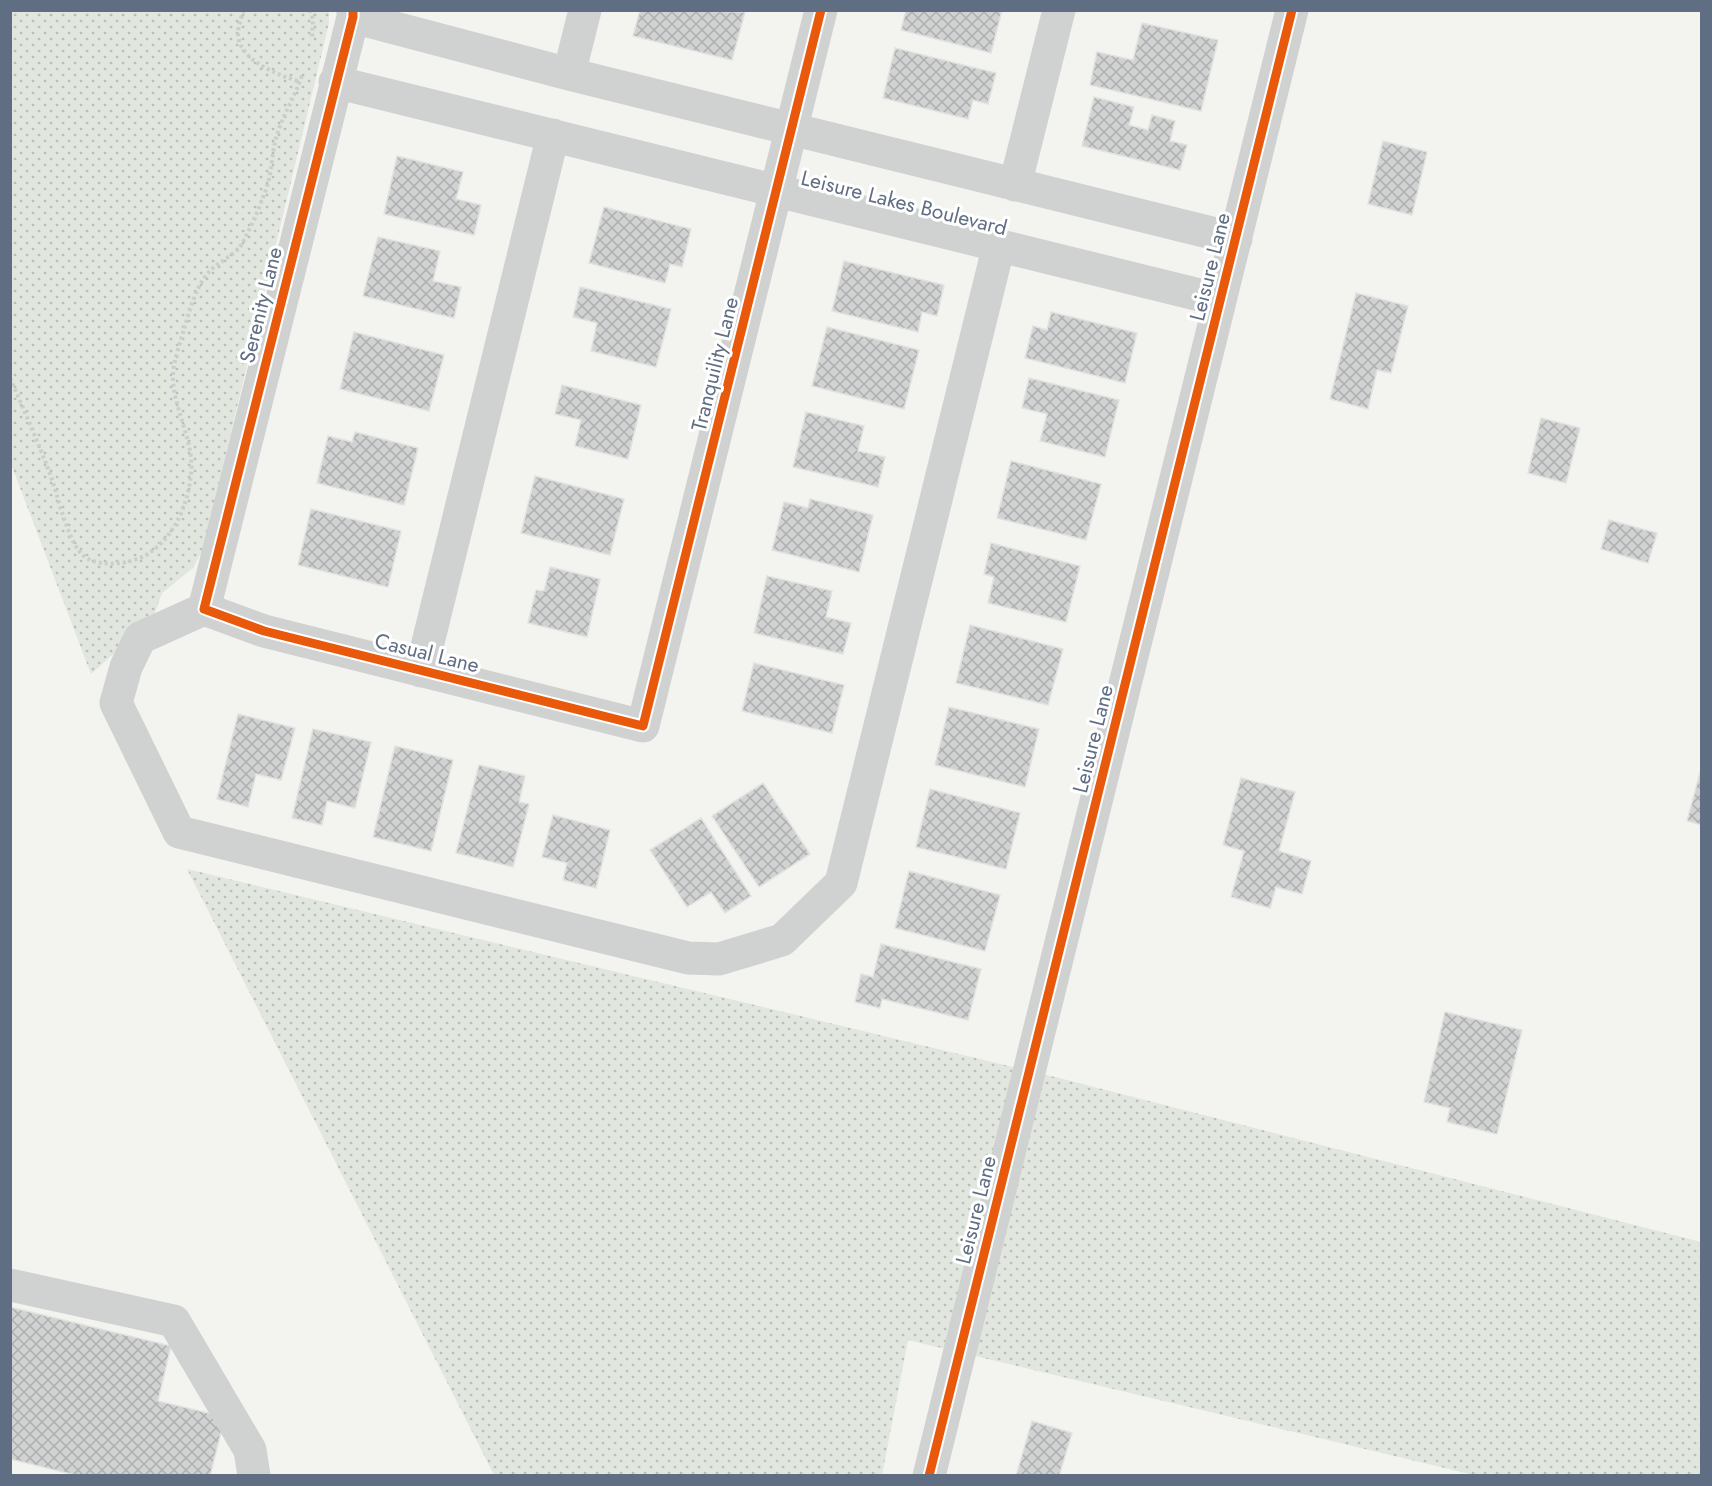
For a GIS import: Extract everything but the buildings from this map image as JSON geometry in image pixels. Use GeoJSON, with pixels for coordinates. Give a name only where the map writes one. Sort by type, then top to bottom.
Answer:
{"type":"FeatureCollection","features":[{"type":"Feature","properties":{"kind":"street"},"geometry":{"type":"LineString","coordinates":[[569,74],[585,10]]}},
{"type":"Feature","properties":{"kind":"street","name":"Tranquility Lane"},"geometry":{"type":"LineString","coordinates":[[643,726],[821,10]]}},
{"type":"Feature","properties":{"kind":"street"},"geometry":{"type":"LineString","coordinates":[[1016,185],[1059,10]]}},
{"type":"Feature","properties":{"kind":"street","name":"Leisure Lane"},"geometry":{"type":"LineString","coordinates":[[929,1476],[1292,10]]}},
{"type":"Feature","properties":{"kind":"street"},"geometry":{"type":"LineString","coordinates":[[353,14],[569,74],[1236,240]]}},
{"type":"Feature","properties":{"kind":"street","name":"Serenity Lane"},"geometry":{"type":"LineString","coordinates":[[204,609],[353,14]]}},
{"type":"Feature","properties":{"kind":"street","name":"Leisure Lakes Boulevard"},"geometry":{"type":"LineString","coordinates":[[335,82],[1220,300]]}},
{"type":"Feature","properties":{"kind":"street"},"geometry":{"type":"LineString","coordinates":[[421,670],[553,135]]}},
{"type":"Feature","properties":{"kind":"street"},"geometry":{"type":"LineString","coordinates":[[204,609],[140,638],[126,667],[116,704],[179,832],[688,958],[719,959],[782,940],[841,883],[999,245]]}},
{"type":"Feature","properties":{"kind":"street","name":"Casual Lane"},"geometry":{"type":"LineString","coordinates":[[204,609],[264,632],[643,726]]}},
{"type":"Feature","properties":{"kind":"street"},"geometry":{"type":"LineString","coordinates":[[10,1285],[174,1321],[250,1450],[254,1476]]}},
{"type":"Feature","properties":{"kind":"path"},"geometry":{"type":"LineString","coordinates":[[244,10],[238,35],[245,51],[268,69],[300,82]]}},
{"type":"Feature","properties":{"kind":"path"},"geometry":{"type":"LineString","coordinates":[[310,10],[313,19],[311,46]]}},
{"type":"Feature","properties":{"kind":"path"},"geometry":{"type":"LineString","coordinates":[[10,378],[50,473],[65,523],[77,548],[84,556],[104,563],[119,563],[140,558],[154,550],[168,537],[176,524],[191,476],[189,445],[173,378],[185,327],[201,284],[209,271],[237,250],[245,239],[268,181],[276,139],[303,72]]}},
{"type":"Feature","properties":{"kind":"shaded area"},"geometry":{"type":"Polygon","coordinates":[[[11,11],[329,11],[329,23],[203,549],[193,568],[162,593],[154,615],[143,628],[91,674],[11,464],[11,11]]]}},
{"type":"Feature","properties":{"kind":"shaded area"},"geometry":{"type":"Polygon","coordinates":[[[187,869],[1055,1077],[1701,1242],[1701,1475],[1474,1475],[908,1340],[882,1475],[494,1475],[187,869]]]}},
{"type":"Feature","properties":{"kind":"cycle path"},"geometry":{"type":"LineString","coordinates":[[353,10],[204,609],[264,631],[643,726],[821,10]]}},
{"type":"Feature","properties":{"kind":"cycle path"},"geometry":{"type":"LineString","coordinates":[[929,1476],[1292,10]]}}]}
